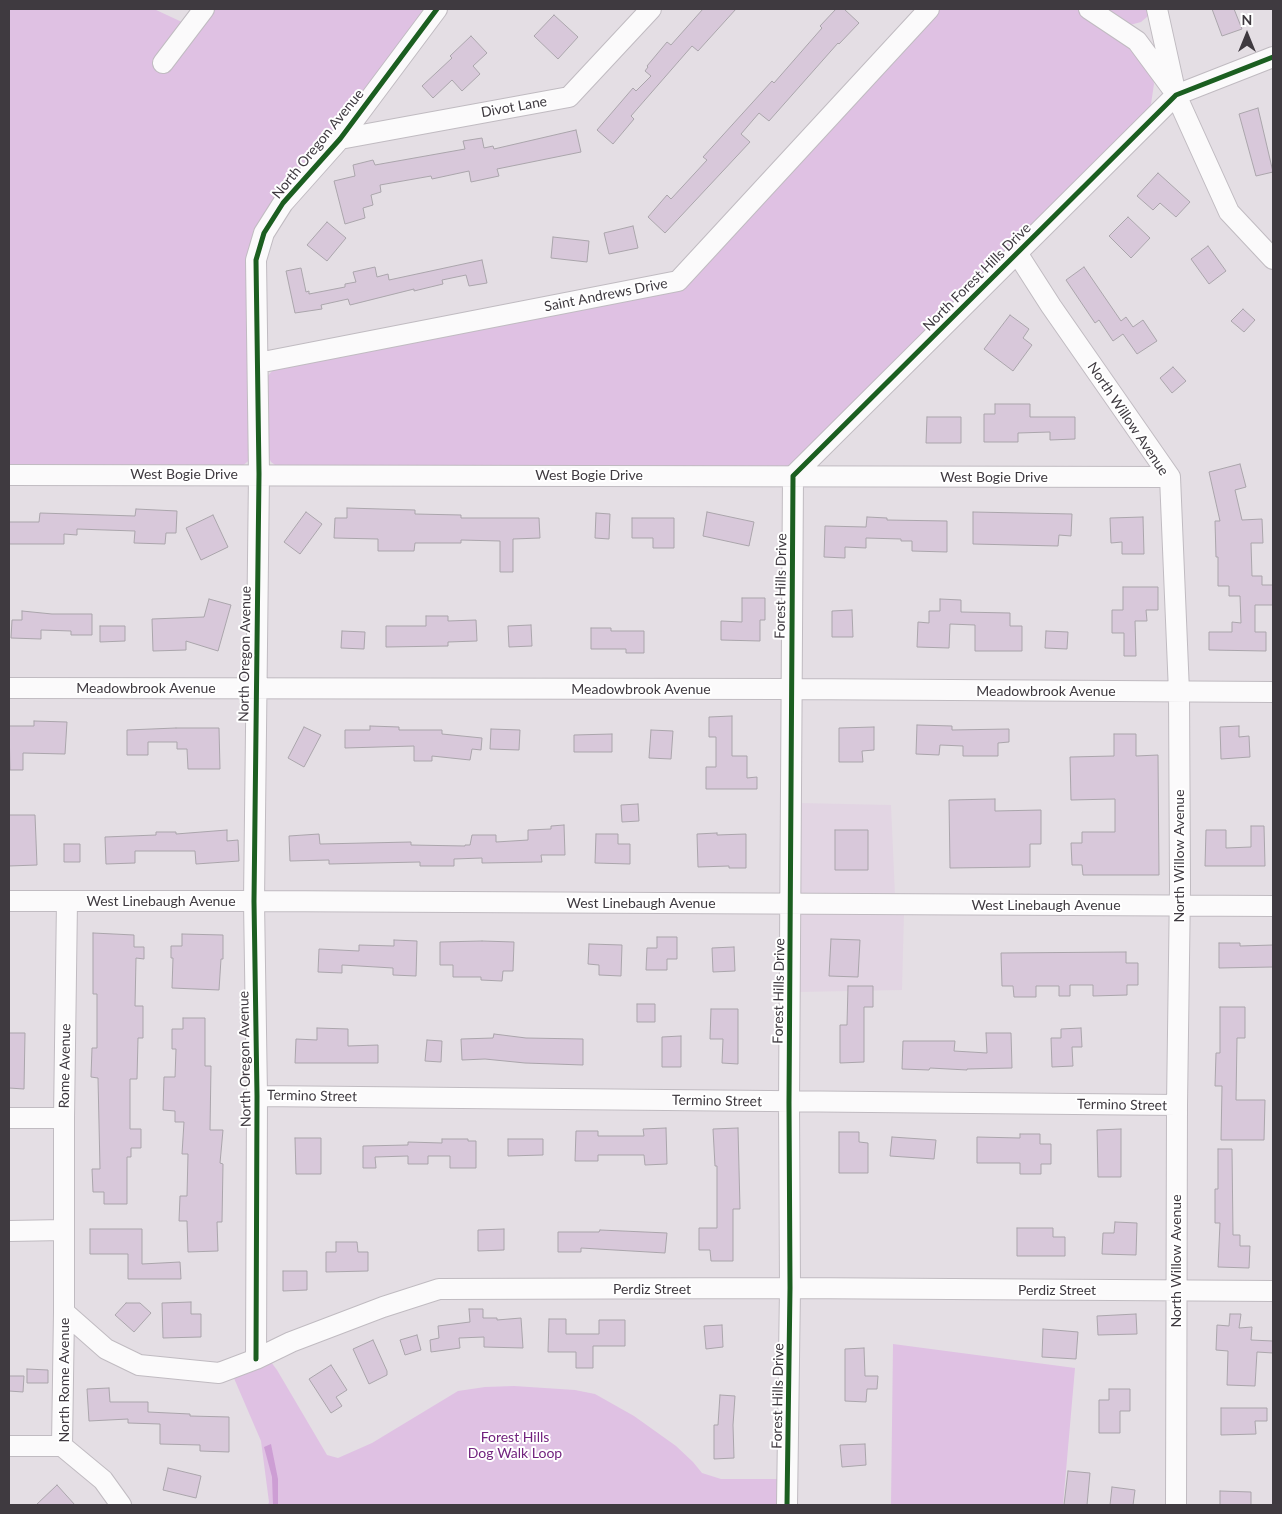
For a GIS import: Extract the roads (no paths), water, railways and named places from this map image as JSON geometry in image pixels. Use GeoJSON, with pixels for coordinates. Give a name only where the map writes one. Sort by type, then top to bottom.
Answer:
{"type":"FeatureCollection","features":[{"type":"Feature","properties":{"kind":"street"},"geometry":{"type":"LineString","coordinates":[[163,63],[204,9]]}},
{"type":"Feature","properties":{"kind":"street","name":"North Oregon Avenue"},"geometry":{"type":"LineString","coordinates":[[256,1359],[257,1096],[254,901],[259,474],[256,260],[264,233],[283,203],[340,139],[437,9]]}},
{"type":"Feature","properties":{"kind":"street","name":"Divot Lane"},"geometry":{"type":"LineString","coordinates":[[340,139],[569,97],[651,9]]}},
{"type":"Feature","properties":{"kind":"street","name":"Saint Andrews Drive"},"geometry":{"type":"LineString","coordinates":[[258,363],[678,281],[929,9]]}},
{"type":"Feature","properties":{"kind":"street"},"geometry":{"type":"LineString","coordinates":[[1089,9],[1137,41],[1176,94]]}},
{"type":"Feature","properties":{"kind":"street"},"geometry":{"type":"LineString","coordinates":[[1157,9],[1176,94],[1229,212],[1273,260]]}},
{"type":"Feature","properties":{"kind":"street"},"geometry":{"type":"LineString","coordinates":[[1176,94],[1273,57]]}},
{"type":"Feature","properties":{"kind":"street","name":"North Forest Hills Drive"},"geometry":{"type":"LineString","coordinates":[[793,476],[1176,94]]}},
{"type":"Feature","properties":{"kind":"street","name":"North Willow Avenue"},"geometry":{"type":"LineString","coordinates":[[1017,253],[1051,306],[1170,477],[1179,692],[1180,905],[1177,1105],[1176,1505]]}},
{"type":"Feature","properties":{"kind":"street","name":"West Bogie Drive"},"geometry":{"type":"LineString","coordinates":[[9,475],[1170,477]]}},
{"type":"Feature","properties":{"kind":"street","name":"Forest Hills Drive"},"geometry":{"type":"LineString","coordinates":[[787,1505],[790,1288],[789,1102],[793,476]]}},
{"type":"Feature","properties":{"kind":"street","name":"Meadowbrook Avenue"},"geometry":{"type":"LineString","coordinates":[[9,688],[1273,692]]}},
{"type":"Feature","properties":{"kind":"street","name":"West Linebaugh Avenue"},"geometry":{"type":"LineString","coordinates":[[9,901],[1273,906]]}},
{"type":"Feature","properties":{"kind":"street","name":"Rome Avenue"},"geometry":{"type":"LineString","coordinates":[[63,1230],[67,901]]}},
{"type":"Feature","properties":{"kind":"street","name":"Termino Street"},"geometry":{"type":"LineString","coordinates":[[257,1096],[1177,1105]]}},
{"type":"Feature","properties":{"kind":"street"},"geometry":{"type":"LineString","coordinates":[[9,1118],[64,1118]]}},
{"type":"Feature","properties":{"kind":"street"},"geometry":{"type":"LineString","coordinates":[[9,1231],[63,1230]]}},
{"type":"Feature","properties":{"kind":"street","name":"North Rome Avenue"},"geometry":{"type":"LineString","coordinates":[[63,1230],[62,1446],[103,1480],[121,1505]]}},
{"type":"Feature","properties":{"kind":"street","name":"Perdiz Street"},"geometry":{"type":"LineString","coordinates":[[64,1312],[106,1349],[139,1365],[219,1373],[256,1359],[291,1342],[383,1307],[439,1289],[790,1288],[1273,1291]]}},
{"type":"Feature","properties":{"kind":"street"},"geometry":{"type":"LineString","coordinates":[[9,1446],[62,1446]]}},
{"type":"Feature","properties":{"kind":"park label","name":"Forest Hills Dog Walk Loop"},"geometry":{"type":"Point","coordinates":[515,1445]}}]}
